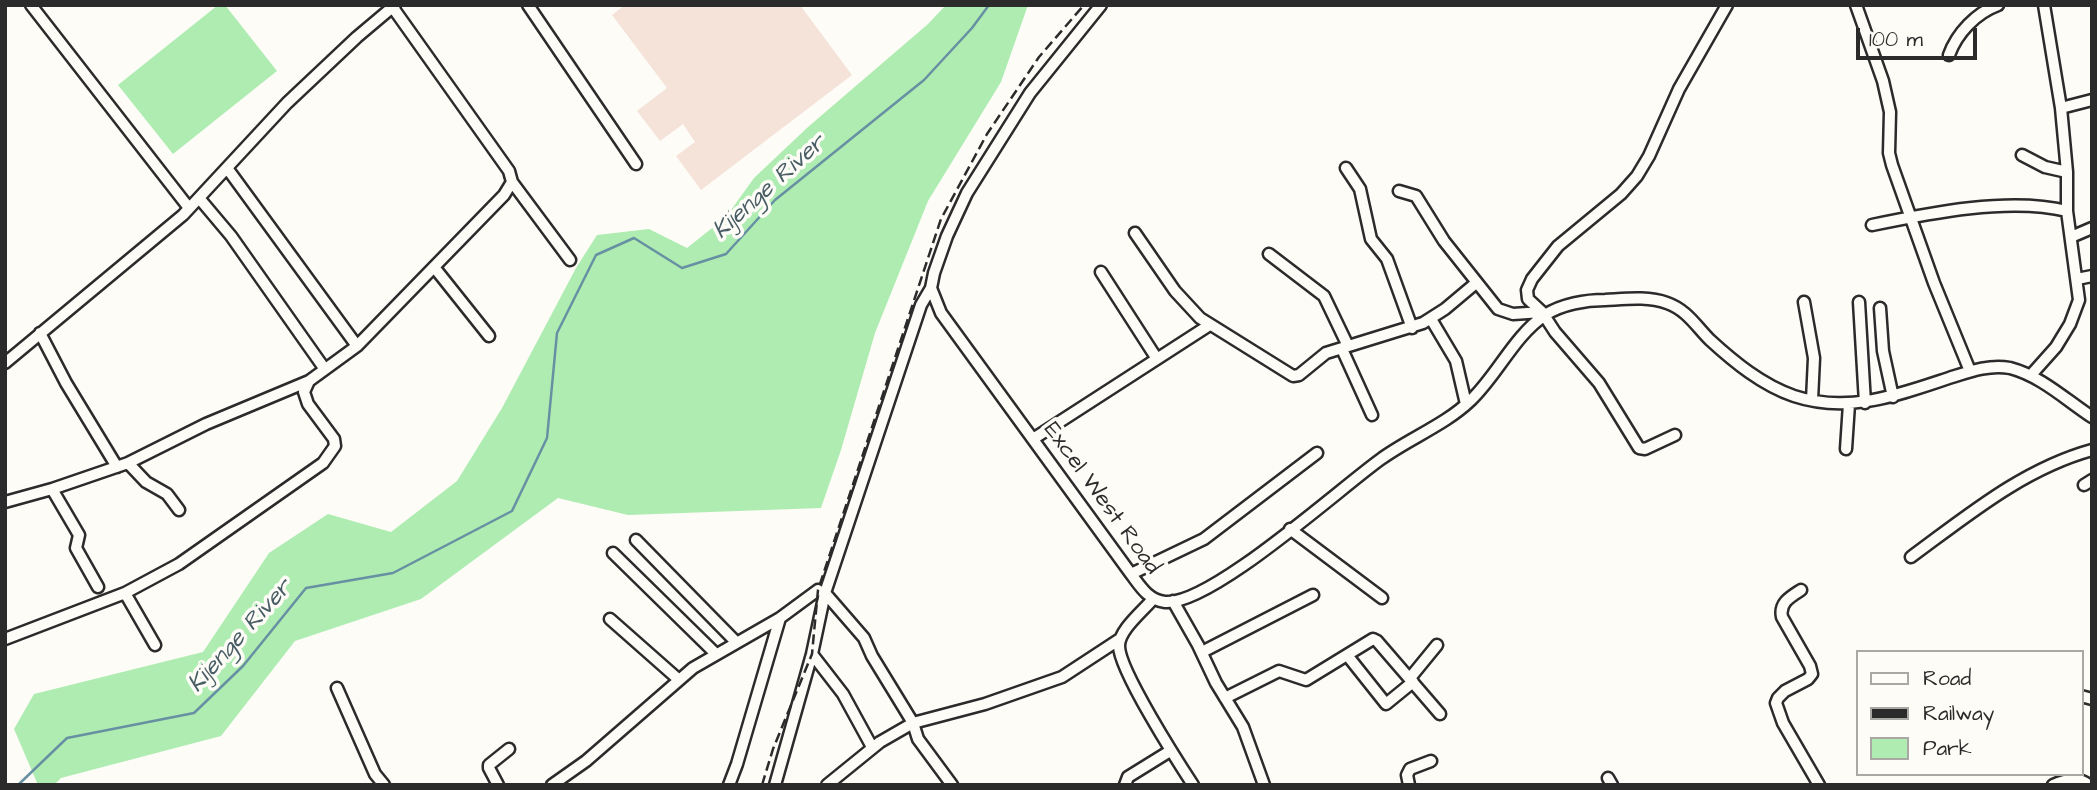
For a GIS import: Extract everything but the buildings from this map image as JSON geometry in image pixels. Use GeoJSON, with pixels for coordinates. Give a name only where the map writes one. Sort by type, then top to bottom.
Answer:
{"type":"FeatureCollection","features":[{"type":"Feature","properties":{"kind":"street"},"geometry":{"type":"LineString","coordinates":[[528,5],[636,164]]}},
{"type":"Feature","properties":{"kind":"street"},"geometry":{"type":"LineString","coordinates":[[775,785],[811,654],[821,591],[947,236],[974,181],[1030,93],[1101,5]]}},
{"type":"Feature","properties":{"kind":"street"},"geometry":{"type":"LineString","coordinates":[[1675,435],[1645,449],[1639,449],[1599,383],[1555,332],[1544,313],[1527,297],[1530,282],[1558,246],[1621,194],[1637,176],[1679,89],[1727,5]]}},
{"type":"Feature","properties":{"kind":"street"},"geometry":{"type":"LineString","coordinates":[[1856,5],[1866,38],[1880,68],[1890,112],[1889,153],[1938,292],[1970,371]]}},
{"type":"Feature","properties":{"kind":"street"},"geometry":{"type":"LineString","coordinates":[[1949,55],[1956,39],[1973,20],[1987,9],[1998,5]]}},
{"type":"Feature","properties":{"kind":"street"},"geometry":{"type":"LineString","coordinates":[[2031,375],[2056,347],[2070,324],[2078,300],[2067,211],[2067,172],[2061,108],[2044,5]]}},
{"type":"Feature","properties":{"kind":"street"},"geometry":{"type":"LineString","coordinates":[[5,363],[190,208],[287,103],[393,6],[509,171],[512,182],[570,260]]}},
{"type":"Feature","properties":{"kind":"street"},"geometry":{"type":"LineString","coordinates":[[36,7],[190,208]]}},
{"type":"Feature","properties":{"kind":"street"},"geometry":{"type":"LineString","coordinates":[[2061,108],[2092,100]]}},
{"type":"Feature","properties":{"kind":"street"},"geometry":{"type":"LineString","coordinates":[[2022,155],[2045,167],[2067,172]]}},
{"type":"Feature","properties":{"kind":"street"},"geometry":{"type":"LineString","coordinates":[[227,168],[358,346]]}},
{"type":"Feature","properties":{"kind":"street"},"geometry":{"type":"LineString","coordinates":[[1346,168],[1360,189],[1371,239],[1387,259],[1412,328]]}},
{"type":"Feature","properties":{"kind":"street"},"geometry":{"type":"LineString","coordinates":[[5,502],[128,463],[206,424],[309,381],[358,346],[504,195],[512,182]]}},
{"type":"Feature","properties":{"kind":"street"},"geometry":{"type":"LineString","coordinates":[[1399,191],[1416,196],[1444,241],[1490,301],[1504,312],[1544,313]]}},
{"type":"Feature","properties":{"kind":"street"},"geometry":{"type":"LineString","coordinates":[[199,198],[230,236],[324,368]]}},
{"type":"Feature","properties":{"kind":"street"},"geometry":{"type":"LineString","coordinates":[[1872,225],[1965,209],[2041,207],[2067,211]]}},
{"type":"Feature","properties":{"kind":"street"},"geometry":{"type":"LineString","coordinates":[[2071,237],[2092,228]]}},
{"type":"Feature","properties":{"kind":"street"},"geometry":{"type":"LineString","coordinates":[[1135,233],[1175,291],[1209,326],[1293,376],[1299,375],[1322,355],[1412,328],[1455,302],[1476,283]]}},
{"type":"Feature","properties":{"kind":"street"},"geometry":{"type":"LineString","coordinates":[[1269,254],[1324,296],[1372,415]]}},
{"type":"Feature","properties":{"kind":"street"},"geometry":{"type":"LineString","coordinates":[[434,267],[489,336]]}},
{"type":"Feature","properties":{"kind":"street"},"geometry":{"type":"LineString","coordinates":[[1101,272],[1157,359]]}},
{"type":"Feature","properties":{"kind":"street"},"geometry":{"type":"LineString","coordinates":[[2077,279],[2092,276]]}},
{"type":"Feature","properties":{"kind":"street","name":"Excel West Road"},"geometry":{"type":"LineString","coordinates":[[930,288],[941,313],[1131,574],[1153,599],[1173,601],[1195,594],[1221,580],[1378,460],[1443,422],[1466,404],[1544,313],[1597,300],[1635,299],[1669,304],[1686,314],[1746,370],[1794,396],[1849,404],[1865,402],[1893,397],[1970,371],[2006,368],[2031,375],[2092,417]]}},
{"type":"Feature","properties":{"kind":"street"},"geometry":{"type":"LineString","coordinates":[[1804,302],[1814,358],[1812,400]]}},
{"type":"Feature","properties":{"kind":"street"},"geometry":{"type":"LineString","coordinates":[[1859,302],[1865,402]]}},
{"type":"Feature","properties":{"kind":"street"},"geometry":{"type":"LineString","coordinates":[[1881,308],[1883,351],[1893,397]]}},
{"type":"Feature","properties":{"kind":"street"},"geometry":{"type":"LineString","coordinates":[[1431,318],[1457,361],[1466,404]]}},
{"type":"Feature","properties":{"kind":"street"},"geometry":{"type":"LineString","coordinates":[[1033,439],[1209,326]]}},
{"type":"Feature","properties":{"kind":"street"},"geometry":{"type":"LineString","coordinates":[[40,333],[66,383],[117,467]]}},
{"type":"Feature","properties":{"kind":"street"},"geometry":{"type":"LineString","coordinates":[[5,639],[125,593],[179,564],[323,463],[335,446],[334,439],[308,404],[304,392],[309,381]]}},
{"type":"Feature","properties":{"kind":"street"},"geometry":{"type":"LineString","coordinates":[[1846,449],[1849,404]]}},
{"type":"Feature","properties":{"kind":"street"},"geometry":{"type":"LineString","coordinates":[[1910,557],[2017,482],[2057,461],[2092,450]]}},
{"type":"Feature","properties":{"kind":"street"},"geometry":{"type":"LineString","coordinates":[[1131,574],[1204,539],[1317,453]]}},
{"type":"Feature","properties":{"kind":"street"},"geometry":{"type":"LineString","coordinates":[[128,463],[146,482],[167,494],[180,510]]}},
{"type":"Feature","properties":{"kind":"street"},"geometry":{"type":"LineString","coordinates":[[52,489],[79,534],[76,548],[98,587]]}},
{"type":"Feature","properties":{"kind":"street"},"geometry":{"type":"LineString","coordinates":[[1290,529],[1382,598]]}},
{"type":"Feature","properties":{"kind":"street"},"geometry":{"type":"LineString","coordinates":[[636,540],[736,642]]}},
{"type":"Feature","properties":{"kind":"street"},"geometry":{"type":"LineString","coordinates":[[612,553],[716,654]]}},
{"type":"Feature","properties":{"kind":"street"},"geometry":{"type":"LineString","coordinates":[[1801,590],[1782,605],[1781,611],[1812,674],[1785,691],[1776,703],[1783,723],[1819,785]]}},
{"type":"Feature","properties":{"kind":"street"},"geometry":{"type":"LineString","coordinates":[[552,785],[593,755],[678,679],[821,591]]}},
{"type":"Feature","properties":{"kind":"street"},"geometry":{"type":"LineString","coordinates":[[821,591],[864,638],[913,723],[918,739],[952,785]]}},
{"type":"Feature","properties":{"kind":"street"},"geometry":{"type":"LineString","coordinates":[[125,593],[155,645]]}},
{"type":"Feature","properties":{"kind":"street"},"geometry":{"type":"LineString","coordinates":[[1202,652],[1313,595]]}},
{"type":"Feature","properties":{"kind":"street"},"geometry":{"type":"LineString","coordinates":[[827,785],[873,747],[913,723],[985,704],[1062,677],[1120,639],[1153,599]]}},
{"type":"Feature","properties":{"kind":"street"},"geometry":{"type":"LineString","coordinates":[[1173,601],[1243,727],[1264,785]]}},
{"type":"Feature","properties":{"kind":"street"},"geometry":{"type":"LineString","coordinates":[[729,785],[780,618]]}},
{"type":"Feature","properties":{"kind":"street"},"geometry":{"type":"LineString","coordinates":[[610,619],[678,679]]}},
{"type":"Feature","properties":{"kind":"street"},"geometry":{"type":"LineString","coordinates":[[1120,639],[1119,647],[1128,674],[1170,751],[1193,785]]}},
{"type":"Feature","properties":{"kind":"street"},"geometry":{"type":"LineString","coordinates":[[1225,698],[1279,671],[1306,680],[1370,640],[1377,641],[1440,714]]}},
{"type":"Feature","properties":{"kind":"street"},"geometry":{"type":"LineString","coordinates":[[1347,655],[1386,704],[1412,680],[1437,645]]}},
{"type":"Feature","properties":{"kind":"street"},"geometry":{"type":"LineString","coordinates":[[811,654],[843,694],[873,747]]}},
{"type":"Feature","properties":{"kind":"street"},"geometry":{"type":"LineString","coordinates":[[337,688],[375,774],[384,785]]}},
{"type":"Feature","properties":{"kind":"street"},"geometry":{"type":"LineString","coordinates":[[498,785],[489,765],[509,749]]}},
{"type":"Feature","properties":{"kind":"street"},"geometry":{"type":"LineString","coordinates":[[1125,785],[1125,779],[1170,751]]}},
{"type":"Feature","properties":{"kind":"street"},"geometry":{"type":"LineString","coordinates":[[1409,785],[1407,775],[1410,769],[1432,761]]}},
{"type":"Feature","properties":{"kind":"street"},"geometry":{"type":"LineString","coordinates":[[2053,785],[2070,780],[2084,781],[2089,785]]}},
{"type":"Feature","properties":{"kind":"shaded area"},"geometry":{"type":"Polygon","coordinates":[[[625,5],[800,5],[852,75],[701,190],[676,156],[695,142],[683,124],[660,141],[637,111],[667,88],[612,15],[625,5]]]}},
{"type":"Feature","properties":{"kind":"green space"},"geometry":{"type":"Polygon","coordinates":[[[218,5],[225,5],[277,71],[173,154],[118,85],[218,5]]]}},
{"type":"Feature","properties":{"kind":"green space"},"geometry":{"type":"Polygon","coordinates":[[[946,5],[1028,5],[1001,82],[928,201],[875,333],[821,508],[628,515],[558,498],[421,599],[295,641],[221,736],[61,778],[54,785],[38,785],[14,729],[34,694],[203,652],[269,553],[328,514],[391,532],[457,481],[502,408],[576,268],[597,235],[649,229],[687,248],[726,217],[754,178],[808,127],[928,24],[946,5]]]}},
{"type":"Feature","properties":{"kind":"waterway","name":"Kijenge River"},"geometry":{"type":"LineString","coordinates":[[18,785],[67,738],[194,713],[243,666],[306,588],[393,573],[512,511],[547,438],[557,333],[596,255],[634,238],[682,268],[726,254],[775,200],[924,80],[972,28],[989,5]]}},
{"type":"Feature","properties":{"kind":"railway"},"geometry":{"type":"LineString","coordinates":[[762,785],[773,749],[812,654],[818,590],[941,219],[987,134],[1039,57],[1084,5]]}}]}
